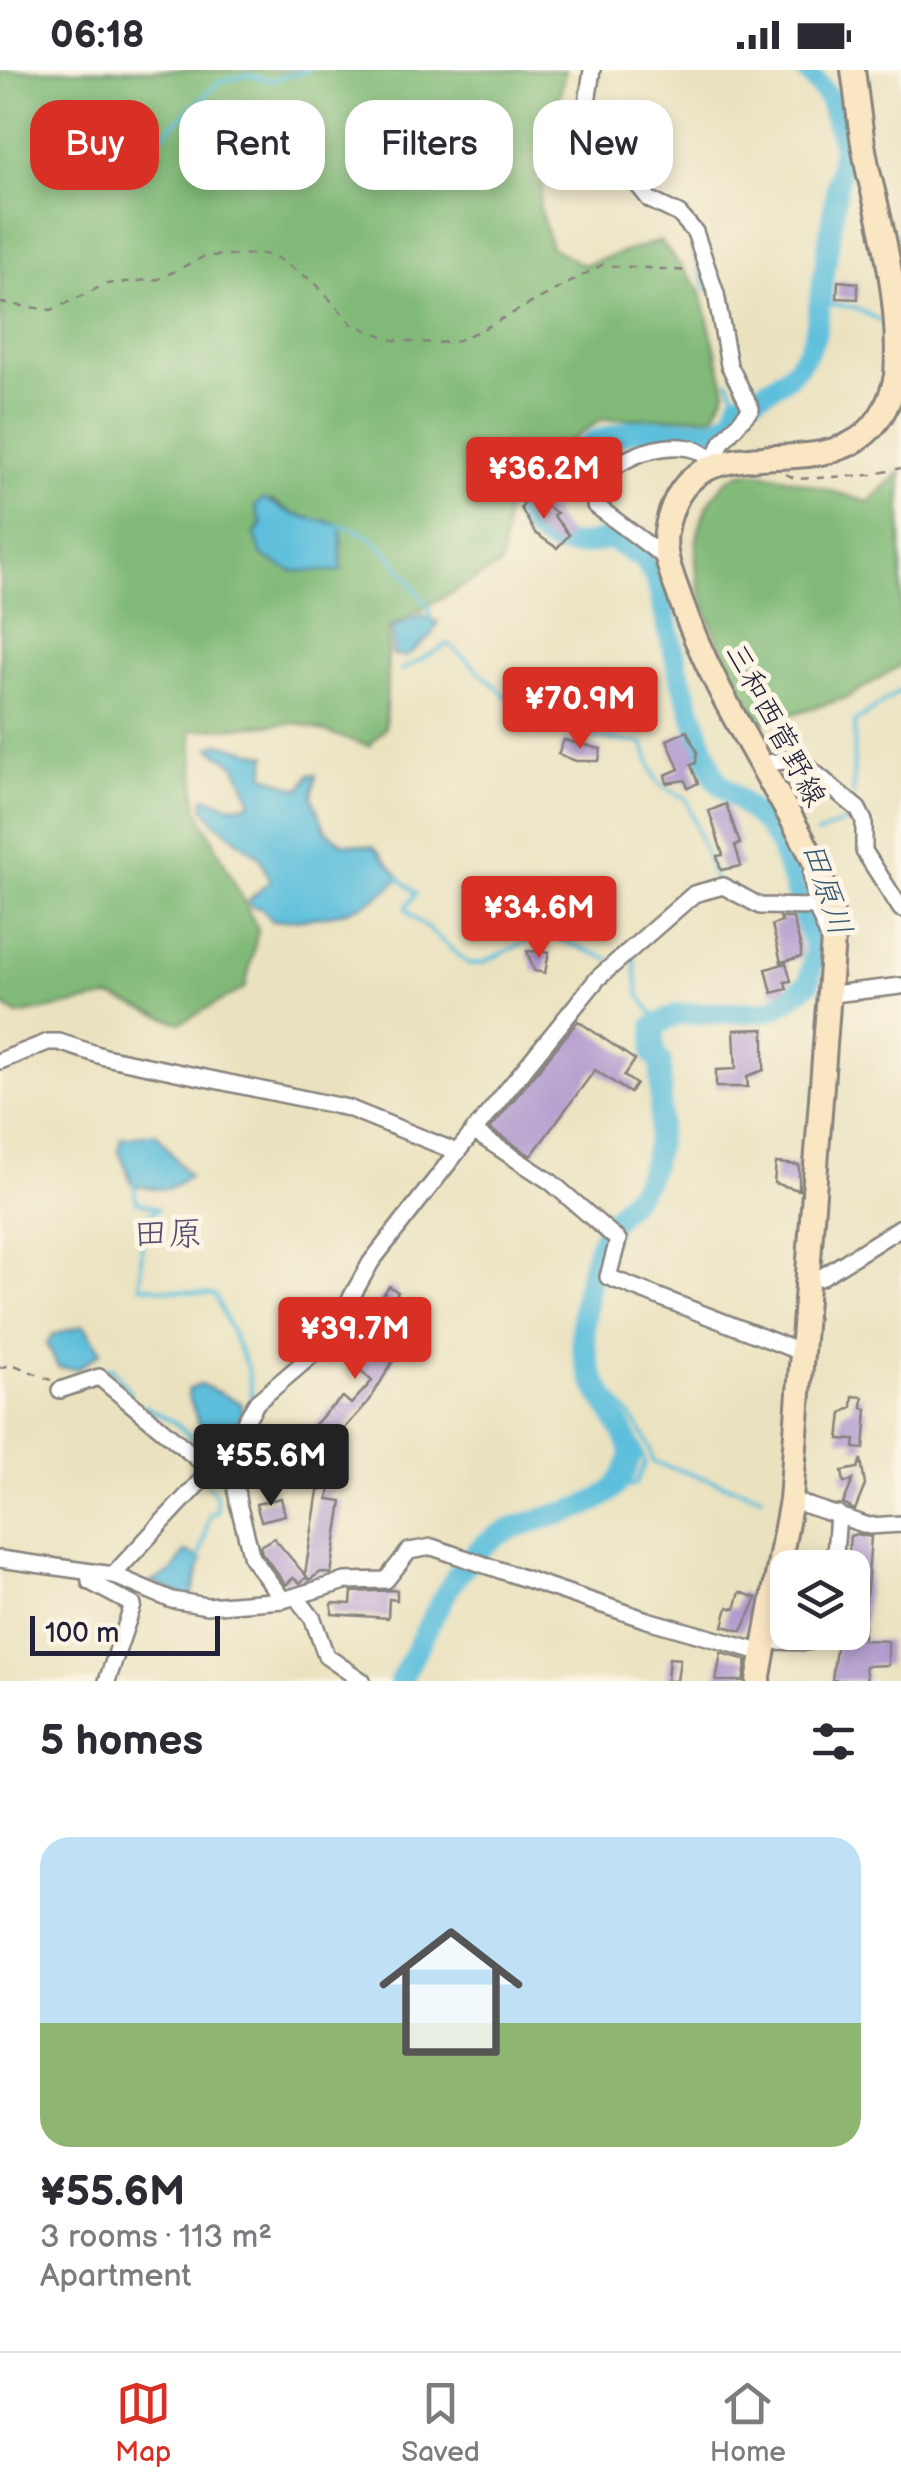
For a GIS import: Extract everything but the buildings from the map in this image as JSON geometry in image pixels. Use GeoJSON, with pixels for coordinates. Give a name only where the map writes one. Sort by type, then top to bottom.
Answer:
{"type":"FeatureCollection","features":[{"type":"Feature","properties":{"kind":"main road"},"geometry":{"type":"LineString","coordinates":[[714,463],[830,454],[861,438],[882,414],[896,374],[898,326],[886,234],[869,172],[853,70]]}},
{"type":"Feature","properties":{"kind":"main road","name":"三和西菅野線"},"geometry":{"type":"LineString","coordinates":[[714,463],[679,498],[665,533],[667,559],[692,632],[828,891],[836,945],[791,1500],[758,1681]]}},
{"type":"Feature","properties":{"kind":"street"},"geometry":{"type":"LineString","coordinates":[[592,70],[585,116],[592,149],[600,158],[621,164],[650,200],[680,214],[696,232],[716,294],[729,365],[751,409],[722,442],[714,463]]}},
{"type":"Feature","properties":{"kind":"street"},"geometry":{"type":"LineString","coordinates":[[667,559],[594,505],[598,484],[620,464],[658,450],[691,448],[707,454],[714,463]]}},
{"type":"Feature","properties":{"kind":"street"},"geometry":{"type":"LineString","coordinates":[[761,764],[791,760],[803,763],[858,809],[864,821],[864,852],[901,909]]}},
{"type":"Feature","properties":{"kind":"street"},"geometry":{"type":"LineString","coordinates":[[814,860],[806,905],[828,940],[836,945]]}},
{"type":"Feature","properties":{"kind":"street"},"geometry":{"type":"LineString","coordinates":[[362,1681],[326,1656],[317,1641],[313,1620],[252,1558],[234,1477],[246,1422],[258,1402],[325,1344],[371,1262],[598,978],[694,894],[717,888],[760,906],[806,905]]}},
{"type":"Feature","properties":{"kind":"street"},"geometry":{"type":"LineString","coordinates":[[833,994],[901,986]]}},
{"type":"Feature","properties":{"kind":"street"},"geometry":{"type":"LineString","coordinates":[[0,1061],[48,1042],[59,1042],[105,1056],[348,1108],[457,1152]]}},
{"type":"Feature","properties":{"kind":"street"},"geometry":{"type":"LineString","coordinates":[[472,1131],[551,1182],[618,1240],[608,1277],[803,1353]]}},
{"type":"Feature","properties":{"kind":"street"},"geometry":{"type":"LineString","coordinates":[[810,1277],[820,1278],[901,1228]]}},
{"type":"Feature","properties":{"kind":"street"},"geometry":{"type":"LineString","coordinates":[[64,1388],[99,1377],[211,1470],[234,1477]]}},
{"type":"Feature","properties":{"kind":"street"},"geometry":{"type":"LineString","coordinates":[[114,1575],[211,1470]]}},
{"type":"Feature","properties":{"kind":"street"},"geometry":{"type":"LineString","coordinates":[[791,1500],[869,1526],[901,1524]]}},
{"type":"Feature","properties":{"kind":"street"},"geometry":{"type":"LineString","coordinates":[[835,1550],[838,1514]]}},
{"type":"Feature","properties":{"kind":"street"},"geometry":{"type":"LineString","coordinates":[[0,1559],[114,1575],[172,1600],[207,1606],[290,1599],[345,1581],[386,1580],[409,1552],[421,1547],[770,1646]]}},
{"type":"Feature","properties":{"kind":"street"},"geometry":{"type":"LineString","coordinates":[[89,1572],[90,1582],[133,1605],[107,1681]]}},
{"type":"Feature","properties":{"kind":"path"},"geometry":{"type":"LineString","coordinates":[[0,303],[52,310],[106,284],[159,279],[204,256],[262,254],[274,256],[314,282],[352,324],[393,340],[443,342],[485,328],[602,266],[695,270]]}},
{"type":"Feature","properties":{"kind":"path"},"geometry":{"type":"LineString","coordinates":[[769,458],[771,467],[796,480],[871,475],[901,468]]}},
{"type":"Feature","properties":{"kind":"path"},"geometry":{"type":"LineString","coordinates":[[0,1368],[12,1364],[64,1388]]}},
{"type":"Feature","properties":{"kind":"green space"},"geometry":{"type":"Polygon","coordinates":[[[0,70],[565,70],[559,100],[533,100],[533,190],[542,190],[539,205],[551,247],[583,265],[660,241],[700,290],[726,390],[714,416],[601,420],[522,473],[507,505],[501,565],[389,628],[385,728],[369,746],[298,723],[191,730],[197,808],[258,930],[245,988],[180,1023],[111,997],[18,1015],[0,1003],[0,70]],[[272,500],[255,534],[341,571],[341,525],[295,515],[272,500]]]}},
{"type":"Feature","properties":{"kind":"green space"},"geometry":{"type":"Polygon","coordinates":[[[901,471],[901,665],[846,698],[758,724],[718,641],[698,581],[696,552],[701,523],[714,496],[734,476],[754,473],[869,502],[901,471]]]}},
{"type":"Feature","properties":{"kind":"water"},"geometry":{"type":"Polygon","coordinates":[[[263,499],[295,515],[341,525],[341,571],[292,571],[262,556],[255,534],[262,525],[255,506],[263,499]]]}},
{"type":"Feature","properties":{"kind":"water"},"geometry":{"type":"Polygon","coordinates":[[[421,615],[438,622],[430,637],[406,657],[393,655],[392,628],[421,615]]]}},
{"type":"Feature","properties":{"kind":"water"},"geometry":{"type":"Polygon","coordinates":[[[220,743],[267,756],[264,775],[296,788],[301,788],[310,774],[316,775],[312,797],[326,831],[343,843],[374,847],[400,877],[387,890],[358,907],[326,916],[273,921],[262,909],[250,906],[249,900],[270,881],[260,857],[217,824],[203,807],[204,797],[232,806],[249,804],[251,800],[236,766],[210,748],[220,743]]]}},
{"type":"Feature","properties":{"kind":"water"},"geometry":{"type":"Polygon","coordinates":[[[156,1133],[189,1177],[167,1189],[133,1186],[119,1151],[121,1138],[156,1133]]]}},
{"type":"Feature","properties":{"kind":"water"},"geometry":{"type":"Polygon","coordinates":[[[84,1325],[101,1352],[77,1369],[58,1367],[47,1344],[53,1335],[84,1325]]]}},
{"type":"Feature","properties":{"kind":"water"},"geometry":{"type":"Polygon","coordinates":[[[200,1384],[241,1403],[242,1415],[227,1458],[202,1431],[188,1395],[189,1389],[200,1384]]]}},
{"type":"Feature","properties":{"kind":"water"},"geometry":{"type":"Polygon","coordinates":[[[185,1552],[202,1559],[191,1598],[151,1582],[171,1572],[185,1552]]]}},
{"type":"Feature","properties":{"kind":"waterway"},"geometry":{"type":"LineString","coordinates":[[159,138],[219,82],[249,75],[270,81],[308,70]]}},
{"type":"Feature","properties":{"kind":"waterway","name":"田原川"},"geometry":{"type":"LineString","coordinates":[[400,1681],[448,1590],[485,1544],[504,1532],[593,1502],[610,1491],[624,1474],[631,1451],[588,1369],[582,1324],[587,1288],[603,1237],[636,1194],[653,1162],[660,1119],[661,1062],[654,1055],[654,1026],[679,1014],[762,1012],[777,1007],[809,983],[815,947],[780,846],[765,823],[715,779],[679,674],[657,582],[645,560],[609,538],[581,545],[556,542],[535,529],[521,504],[531,486],[595,441],[633,431],[717,429],[735,417],[739,403],[775,385],[802,360],[815,335],[843,145],[829,98],[806,70]]}},
{"type":"Feature","properties":{"kind":"waterway"},"geometry":{"type":"LineString","coordinates":[[634,192],[641,203],[661,213]]}},
{"type":"Feature","properties":{"kind":"waterway"},"geometry":{"type":"LineString","coordinates":[[896,235],[901,233]]}},
{"type":"Feature","properties":{"kind":"waterway"},"geometry":{"type":"LineString","coordinates":[[692,247],[707,289]]}},
{"type":"Feature","properties":{"kind":"waterway"},"geometry":{"type":"LineString","coordinates":[[819,303],[853,307],[883,322]]}},
{"type":"Feature","properties":{"kind":"waterway"},"geometry":{"type":"LineString","coordinates":[[729,381],[739,403]]}},
{"type":"Feature","properties":{"kind":"waterway"},"geometry":{"type":"LineString","coordinates":[[339,526],[354,529],[380,546],[429,608],[430,617]]}},
{"type":"Feature","properties":{"kind":"waterway"},"geometry":{"type":"LineString","coordinates":[[400,671],[449,644],[517,706],[589,737],[643,743],[660,783],[686,798],[716,884]]}},
{"type":"Feature","properties":{"kind":"waterway"},"geometry":{"type":"LineString","coordinates":[[853,795],[855,722],[901,690]]}},
{"type":"Feature","properties":{"kind":"waterway"},"geometry":{"type":"LineString","coordinates":[[817,834],[852,819],[852,810]]}},
{"type":"Feature","properties":{"kind":"waterway"},"geometry":{"type":"LineString","coordinates":[[780,846],[793,842]]}},
{"type":"Feature","properties":{"kind":"waterway"},"geometry":{"type":"LineString","coordinates":[[398,877],[416,893],[406,908],[410,914],[469,964],[482,963],[544,933],[609,959]]}},
{"type":"Feature","properties":{"kind":"waterway"},"geometry":{"type":"LineString","coordinates":[[633,954],[639,994],[658,1023]]}},
{"type":"Feature","properties":{"kind":"waterway"},"geometry":{"type":"LineString","coordinates":[[134,1183],[136,1201],[158,1209],[143,1219],[140,1286],[215,1295],[248,1369],[252,1399]]}},
{"type":"Feature","properties":{"kind":"waterway","name":"田原川"},"geometry":{"type":"LineString","coordinates":[[616,1230],[640,1192]]}},
{"type":"Feature","properties":{"kind":"waterway"},"geometry":{"type":"LineString","coordinates":[[610,1238],[603,1246],[593,1328],[597,1360],[609,1387],[639,1428],[653,1462],[761,1496]]}},
{"type":"Feature","properties":{"kind":"waterway"},"geometry":{"type":"LineString","coordinates":[[98,1370],[112,1368],[130,1393]]}},
{"type":"Feature","properties":{"kind":"waterway"},"geometry":{"type":"LineString","coordinates":[[144,1406],[174,1422],[194,1440],[209,1438]]}},
{"type":"Feature","properties":{"kind":"waterway"},"geometry":{"type":"LineString","coordinates":[[617,1489],[636,1484],[645,1464],[639,1444],[622,1430]]}},
{"type":"Feature","properties":{"kind":"waterway"},"geometry":{"type":"LineString","coordinates":[[205,1452],[215,1443]]}},
{"type":"Feature","properties":{"kind":"waterway"},"geometry":{"type":"LineString","coordinates":[[199,1560],[210,1514],[217,1512],[216,1494],[208,1485]]}},
{"type":"Feature","properties":{"kind":"district","name":"田原"},"geometry":{"type":"Point","coordinates":[168,1234]}}]}
